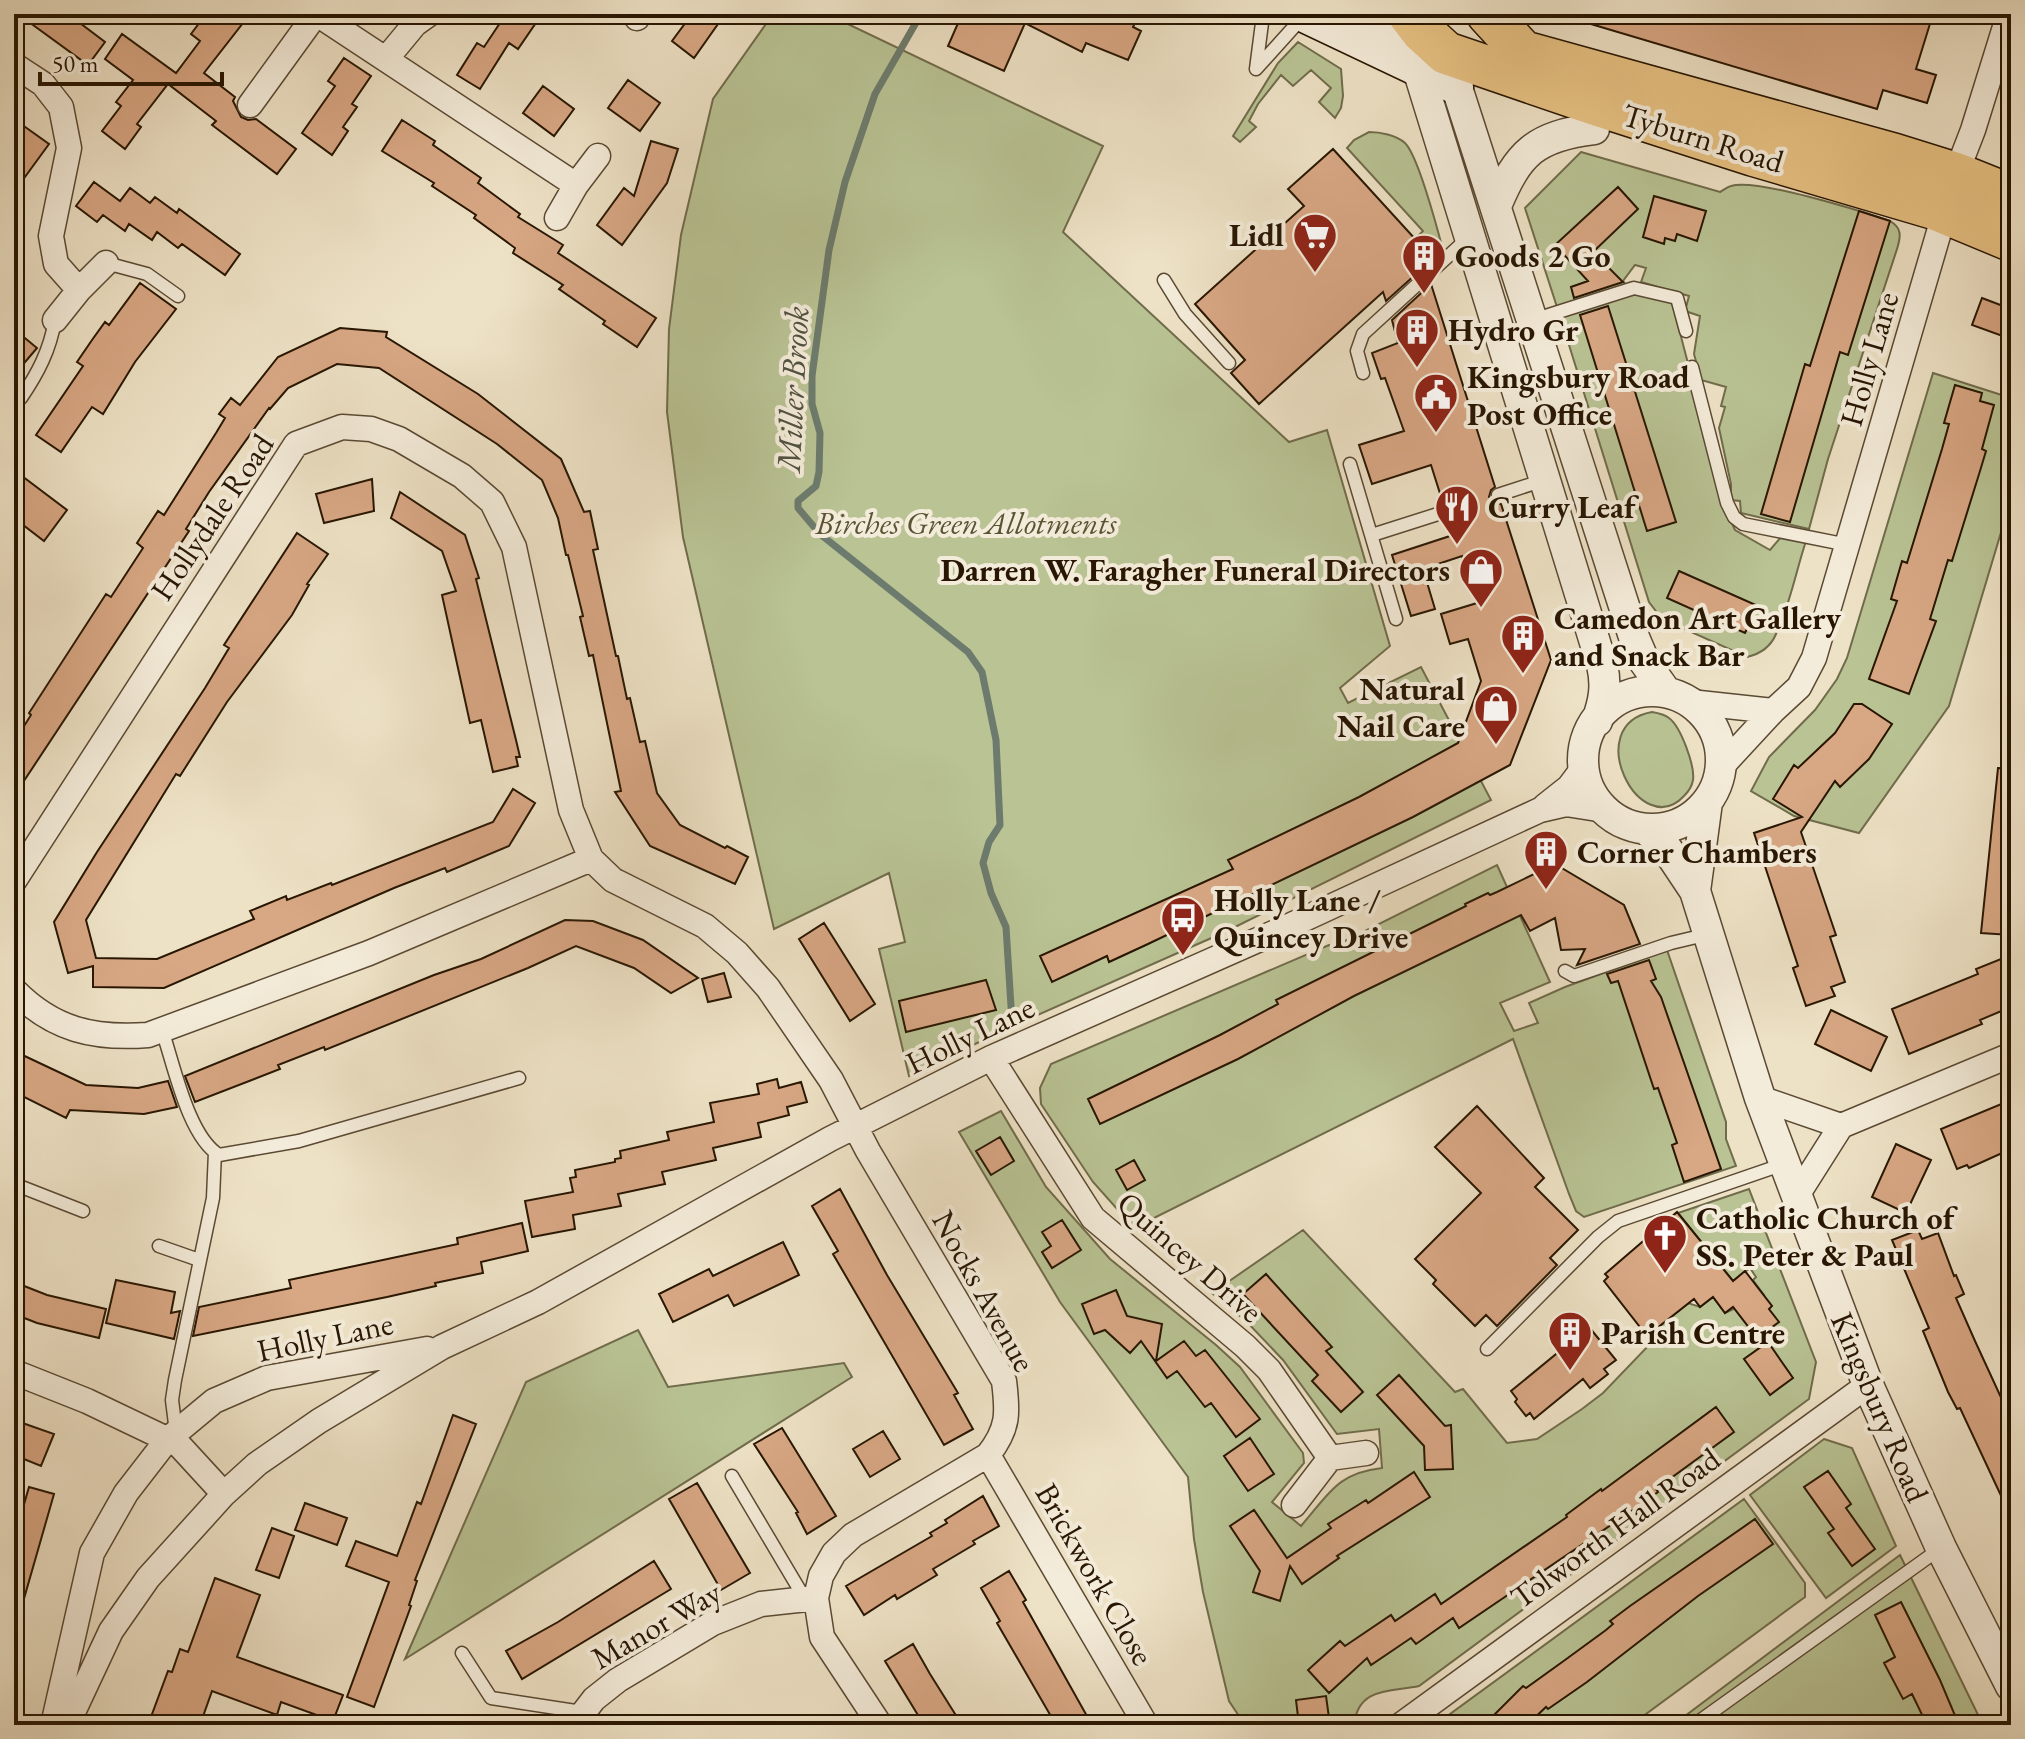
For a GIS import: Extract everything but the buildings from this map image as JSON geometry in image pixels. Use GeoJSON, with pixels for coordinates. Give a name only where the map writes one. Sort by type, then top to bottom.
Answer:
{"type":"FeatureCollection","features":[{"type":"Feature","properties":{"kind":"highway"},"geometry":{"type":"LineString","coordinates":[[1488,14],[1522,51]]}},
{"type":"Feature","properties":{"kind":"highway","name":"Tyburn Road"},"geometry":{"type":"LineString","coordinates":[[1426,36],[1522,51],[1719,105],[1951,193],[2011,240]]}},
{"type":"Feature","properties":{"kind":"highway","name":"Tyburn Road"},"geometry":{"type":"LineString","coordinates":[[1426,36],[1595,104],[1754,155],[1951,193],[2011,196]]}},
{"type":"Feature","properties":{"kind":"highway"},"geometry":{"type":"LineString","coordinates":[[1426,36],[1594,129],[1676,151],[1754,155]]}},
{"type":"Feature","properties":{"kind":"main road","name":"Tyburn Road"},"geometry":{"type":"LineString","coordinates":[[1304,14],[1426,36]]}},
{"type":"Feature","properties":{"kind":"main road"},"geometry":{"type":"LineString","coordinates":[[1361,14],[1426,36]]}},
{"type":"Feature","properties":{"kind":"street"},"geometry":{"type":"LineString","coordinates":[[250,105],[317,14],[576,185]]}},
{"type":"Feature","properties":{"kind":"street"},"geometry":{"type":"LineString","coordinates":[[386,59],[415,24],[429,14]]}},
{"type":"Feature","properties":{"kind":"street","name":"Holly Lane"},"geometry":{"type":"LineString","coordinates":[[1722,766],[1799,687],[1814,658],[1951,193],[2009,14]]}},
{"type":"Feature","properties":{"kind":"street"},"geometry":{"type":"LineString","coordinates":[[1426,36],[1496,206],[1533,320],[1531,374],[1544,480],[1606,679],[1605,697],[1597,721]]}},
{"type":"Feature","properties":{"kind":"street"},"geometry":{"type":"LineString","coordinates":[[1426,36],[1469,236],[1531,374],[1635,640],[1644,661],[1678,697],[1713,727],[1718,740],[1722,766],[1717,786],[1707,802],[1685,821],[1672,827],[1647,830],[1616,820],[1604,810],[1588,787],[1584,767],[1588,735],[1605,709],[1624,697],[1647,691],[1678,697],[1773,711]]}},
{"type":"Feature","properties":{"kind":"street"},"geometry":{"type":"LineString","coordinates":[[14,65],[43,84],[61,107],[69,148],[51,236],[56,264],[79,290]]}},
{"type":"Feature","properties":{"kind":"street"},"geometry":{"type":"LineString","coordinates":[[1496,206],[1510,173],[1528,153],[1542,142],[1566,133],[1594,129]]}},
{"type":"Feature","properties":{"kind":"street"},"geometry":{"type":"LineString","coordinates":[[557,218],[598,156]]}},
{"type":"Feature","properties":{"kind":"street"},"geometry":{"type":"LineString","coordinates":[[55,320],[106,263]]}},
{"type":"Feature","properties":{"kind":"street","name":"Hollydale Road"},"geometry":{"type":"LineString","coordinates":[[14,881],[296,444],[342,427],[371,429],[399,439],[462,476],[492,502],[514,547],[571,810],[591,859],[613,880],[705,926],[737,953],[768,988],[831,1080],[855,1126]]}},
{"type":"Feature","properties":{"kind":"street","name":"Holly Lane"},"geometry":{"type":"LineString","coordinates":[[1540,810],[1569,787],[1584,767]]}},
{"type":"Feature","properties":{"kind":"street","name":"Kingsbury Road"},"geometry":{"type":"LineString","coordinates":[[1695,891],[1707,802]]}},
{"type":"Feature","properties":{"kind":"street","name":"Holly Lane"},"geometry":{"type":"LineString","coordinates":[[67,1725],[111,1631],[148,1578],[224,1494],[257,1464],[319,1421],[442,1347],[538,1302],[855,1126],[991,1058],[1287,927],[1540,810],[1566,804],[1604,810]]}},
{"type":"Feature","properties":{"kind":"street","name":"Kingsbury Road"},"geometry":{"type":"LineString","coordinates":[[1647,830],[1665,846],[1695,891],[1760,1098],[1868,1385],[1941,1548],[2011,1686]]}},
{"type":"Feature","properties":{"kind":"street"},"geometry":{"type":"LineString","coordinates":[[14,990],[43,1014],[78,1032],[113,1038],[148,1035],[369,953],[591,859]]}},
{"type":"Feature","properties":{"kind":"street"},"geometry":{"type":"LineString","coordinates":[[1796,1197],[1841,1126],[2011,1055]]}},
{"type":"Feature","properties":{"kind":"street","name":"Quincey Drive"},"geometry":{"type":"LineString","coordinates":[[991,1058],[1093,1218],[1261,1362],[1330,1458]]}},
{"type":"Feature","properties":{"kind":"street"},"geometry":{"type":"LineString","coordinates":[[1760,1098],[1841,1126]]}},
{"type":"Feature","properties":{"kind":"street","name":"Nocks Avenue"},"geometry":{"type":"LineString","coordinates":[[855,1126],[1004,1381],[1008,1412],[1001,1439],[988,1455]]}},
{"type":"Feature","properties":{"kind":"street","name":"Holly Lane"},"geometry":{"type":"LineString","coordinates":[[53,1725],[92,1553],[126,1493],[171,1436],[214,1401],[267,1378],[442,1347]]}},
{"type":"Feature","properties":{"kind":"street"},"geometry":{"type":"LineString","coordinates":[[14,1372],[171,1436],[224,1494]]}},
{"type":"Feature","properties":{"kind":"street","name":"Tolworth Hall Road"},"geometry":{"type":"LineString","coordinates":[[1401,1725],[1868,1385]]}},
{"type":"Feature","properties":{"kind":"street"},"geometry":{"type":"LineString","coordinates":[[1294,1505],[1330,1458],[1366,1453]]}},
{"type":"Feature","properties":{"kind":"street"},"geometry":{"type":"LineString","coordinates":[[880,1725],[822,1637],[810,1599],[834,1553],[853,1535],[988,1455]]}},
{"type":"Feature","properties":{"kind":"street","name":"Brickwork Close"},"geometry":{"type":"LineString","coordinates":[[988,1455],[1146,1725]]}},
{"type":"Feature","properties":{"kind":"street","name":"Manor Way"},"geometry":{"type":"LineString","coordinates":[[584,1721],[594,1699],[618,1680],[713,1623],[761,1604],[810,1599]]}},
{"type":"Feature","properties":{"kind":"lane"},"geometry":{"type":"LineString","coordinates":[[1259,14],[1262,23],[1256,69],[1304,14]]}},
{"type":"Feature","properties":{"kind":"lane"},"geometry":{"type":"LineString","coordinates":[[1363,373],[1357,351],[1363,334],[1469,236]]}},
{"type":"Feature","properties":{"kind":"lane"},"geometry":{"type":"LineString","coordinates":[[106,263],[147,274],[178,296]]}},
{"type":"Feature","properties":{"kind":"lane"},"geometry":{"type":"LineString","coordinates":[[1164,280],[1185,314],[1229,363]]}},
{"type":"Feature","properties":{"kind":"lane"},"geometry":{"type":"LineString","coordinates":[[1533,320],[1641,288],[1677,298],[1686,331]]}},
{"type":"Feature","properties":{"kind":"lane"},"geometry":{"type":"LineString","coordinates":[[21,398],[41,369],[53,337],[55,320]]}},
{"type":"Feature","properties":{"kind":"lane"},"geometry":{"type":"LineString","coordinates":[[1692,367],[1727,503],[1734,517],[1743,524],[1848,545]]}},
{"type":"Feature","properties":{"kind":"lane"},"geometry":{"type":"LineString","coordinates":[[1350,464],[1396,619]]}},
{"type":"Feature","properties":{"kind":"lane"},"geometry":{"type":"LineString","coordinates":[[1498,495],[1544,480]]}},
{"type":"Feature","properties":{"kind":"lane"},"geometry":{"type":"LineString","coordinates":[[1372,535],[1463,506]]}},
{"type":"Feature","properties":{"kind":"lane"},"geometry":{"type":"LineString","coordinates":[[1565,971],[1574,976],[1671,943],[1709,934]]}},
{"type":"Feature","properties":{"kind":"lane"},"geometry":{"type":"LineString","coordinates":[[162,1030],[196,1128],[219,1155],[299,1141],[519,1078]]}},
{"type":"Feature","properties":{"kind":"lane"},"geometry":{"type":"LineString","coordinates":[[171,1436],[175,1380],[213,1198],[215,1152]]}},
{"type":"Feature","properties":{"kind":"lane"},"geometry":{"type":"LineString","coordinates":[[1487,1349],[1598,1237],[1618,1221],[1784,1164]]}},
{"type":"Feature","properties":{"kind":"lane"},"geometry":{"type":"LineString","coordinates":[[14,1184],[83,1211]]}},
{"type":"Feature","properties":{"kind":"lane"},"geometry":{"type":"LineString","coordinates":[[159,1246],[199,1260]]}},
{"type":"Feature","properties":{"kind":"lane"},"geometry":{"type":"LineString","coordinates":[[732,1476],[810,1599]]}},
{"type":"Feature","properties":{"kind":"lane"},"geometry":{"type":"LineString","coordinates":[[1694,1725],[1941,1548]]}},
{"type":"Feature","properties":{"kind":"lane"},"geometry":{"type":"LineString","coordinates":[[462,1653],[491,1698],[584,1721]]}},
{"type":"Feature","properties":{"kind":"green space","name":"Birches Green Allotments"},"geometry":{"type":"Polygon","coordinates":[[[773,14],[827,14],[1103,146],[1063,232],[1289,442],[1327,430],[1390,646],[1340,688],[1348,703],[1421,667],[1491,800],[1225,932],[1006,1029],[909,1076],[879,949],[905,942],[889,873],[774,929],[683,537],[667,412],[669,329],[681,235],[713,99],[773,14]]]}},
{"type":"Feature","properties":{"kind":"green space"},"geometry":{"type":"Polygon","coordinates":[[[1298,42],[1341,69],[1341,108],[1335,118],[1319,102],[1331,88],[1311,70],[1293,86],[1281,75],[1249,121],[1256,127],[1240,142],[1233,136],[1278,63],[1298,42]]]}},
{"type":"Feature","properties":{"kind":"green space"},"geometry":{"type":"Polygon","coordinates":[[[1369,132],[1397,138],[1410,151],[1427,194],[1443,250],[1435,258],[1417,237],[1423,231],[1347,148],[1369,132]]]}},
{"type":"Feature","properties":{"kind":"green space"},"geometry":{"type":"Polygon","coordinates":[[[1581,152],[1720,192],[1731,186],[1744,185],[1809,197],[1890,221],[1899,230],[1897,249],[1828,459],[1809,529],[1741,513],[1740,501],[1731,500],[1731,484],[1719,428],[1726,387],[1701,380],[1694,354],[1700,316],[1685,311],[1689,296],[1641,282],[1646,268],[1635,265],[1623,281],[1627,286],[1557,307],[1525,208],[1581,152]]]}},
{"type":"Feature","properties":{"kind":"green space"},"geometry":{"type":"Polygon","coordinates":[[[1637,292],[1672,302],[1727,513],[1735,530],[1770,550],[1781,537],[1806,541],[1776,634],[1768,646],[1752,656],[1747,657],[1662,619],[1649,602],[1560,316],[1637,292]]]}},
{"type":"Feature","properties":{"kind":"green space"},"geometry":{"type":"Polygon","coordinates":[[[1933,373],[2011,398],[2011,499],[1949,706],[1859,833],[1794,816],[1751,791],[1769,757],[1815,710],[1837,679],[1847,658],[1933,373]]]}},
{"type":"Feature","properties":{"kind":"green space"},"geometry":{"type":"Polygon","coordinates":[[[1652,712],[1674,723],[1692,766],[1690,789],[1667,806],[1650,805],[1636,794],[1624,776],[1619,757],[1620,737],[1631,721],[1652,712]]]}},
{"type":"Feature","properties":{"kind":"green space"},"geometry":{"type":"Polygon","coordinates":[[[1497,865],[1550,982],[1500,1003],[1514,1031],[1538,1023],[1529,1003],[1667,950],[1726,1122],[1726,1139],[1736,1166],[1584,1217],[1576,1211],[1569,1194],[1513,1039],[1134,1228],[1093,1182],[1041,1104],[1040,1088],[1051,1064],[1329,945],[1331,948],[1497,865]]]}},
{"type":"Feature","properties":{"kind":"green space"},"geometry":{"type":"Polygon","coordinates":[[[1001,1111],[1046,1187],[1110,1259],[1240,1367],[1303,1453],[1304,1463],[1272,1502],[1301,1526],[1344,1480],[1382,1468],[1379,1429],[1337,1434],[1283,1360],[1246,1321],[1212,1293],[1303,1230],[1455,1392],[1463,1389],[1507,1443],[1537,1439],[1603,1393],[1652,1342],[1647,1336],[1688,1303],[1700,1307],[1713,1297],[1725,1313],[1764,1295],[1753,1280],[1756,1277],[1750,1268],[1733,1281],[1678,1213],[1749,1189],[1816,1362],[1809,1399],[1419,1686],[1369,1697],[1357,1712],[1354,1725],[1245,1725],[1229,1701],[1203,1592],[1188,1477],[1060,1302],[959,1132],[1001,1111]]]}},
{"type":"Feature","properties":{"kind":"green space"},"geometry":{"type":"Polygon","coordinates":[[[638,1330],[668,1387],[844,1363],[852,1377],[405,1659],[526,1382],[638,1330]]]}},
{"type":"Feature","properties":{"kind":"green space"},"geometry":{"type":"Polygon","coordinates":[[[1824,1439],[1852,1448],[1896,1546],[1826,1598],[1750,1495],[1824,1439]]]}},
{"type":"Feature","properties":{"kind":"green space"},"geometry":{"type":"Polygon","coordinates":[[[1744,1499],[1805,1583],[1805,1597],[1631,1725],[1441,1725],[1446,1717],[1744,1499]]]}},
{"type":"Feature","properties":{"kind":"green space"},"geometry":{"type":"Polygon","coordinates":[[[1900,1555],[1983,1725],[1673,1725],[1900,1555]]]}},
{"type":"Feature","properties":{"kind":"waterway","name":"Miller Brook"},"geometry":{"type":"LineString","coordinates":[[921,14],[875,94],[845,182],[829,250],[812,376],[812,404],[820,433],[819,472],[816,486],[798,501],[798,508],[820,534],[968,652],[982,672],[996,740],[1000,825],[989,842],[983,863],[991,893],[1006,927],[1012,1022]]}},
{"type":"Feature","properties":{"kind":"place","name":"Lidl"},"geometry":{"type":"Point","coordinates":[1315,274]}},
{"type":"Feature","properties":{"kind":"place","name":"Goods 2 Go"},"geometry":{"type":"Point","coordinates":[1424,295]}},
{"type":"Feature","properties":{"kind":"place","name":"Hydro Gr"},"geometry":{"type":"Point","coordinates":[1417,369]}},
{"type":"Feature","properties":{"kind":"place","name":"Kingsbury Road Post Office"},"geometry":{"type":"Point","coordinates":[1436,434]}},
{"type":"Feature","properties":{"kind":"place","name":"Curry Leaf"},"geometry":{"type":"Point","coordinates":[1457,546]}},
{"type":"Feature","properties":{"kind":"place","name":"Darren W. Faragher Funeral Directors"},"geometry":{"type":"Point","coordinates":[1481,609]}},
{"type":"Feature","properties":{"kind":"place","name":"Camedon Art Gallery and Snack Bar"},"geometry":{"type":"Point","coordinates":[1523,675]}},
{"type":"Feature","properties":{"kind":"place","name":"Natural Nail Care"},"geometry":{"type":"Point","coordinates":[1496,746]}},
{"type":"Feature","properties":{"kind":"place","name":"Corner Chambers"},"geometry":{"type":"Point","coordinates":[1546,891]}},
{"type":"Feature","properties":{"kind":"place","name":"Holly Lane / Quincey Drive"},"geometry":{"type":"Point","coordinates":[1183,957]}},
{"type":"Feature","properties":{"kind":"place","name":"Catholic Church of SS. Peter & Paul"},"geometry":{"type":"Point","coordinates":[1665,1275]}},
{"type":"Feature","properties":{"kind":"place","name":"Parish Centre"},"geometry":{"type":"Point","coordinates":[1570,1372]}}]}
